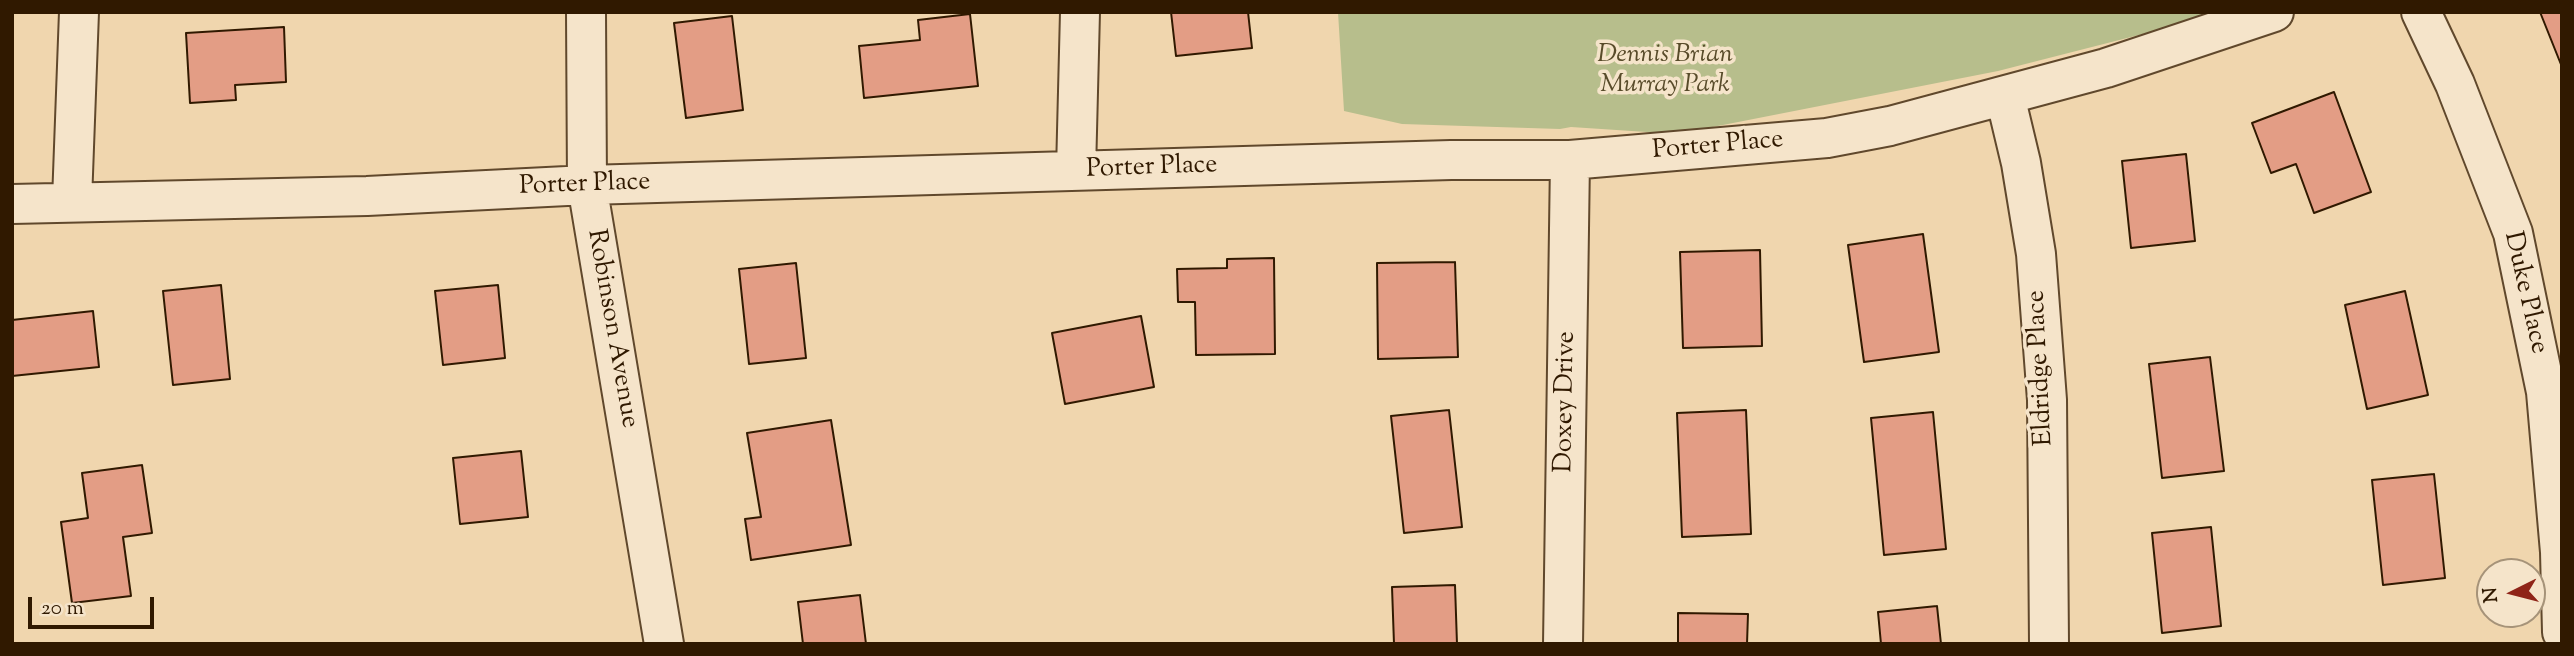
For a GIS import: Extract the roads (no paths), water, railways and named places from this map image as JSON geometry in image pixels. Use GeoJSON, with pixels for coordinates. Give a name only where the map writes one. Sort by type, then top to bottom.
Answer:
{"type":"FeatureCollection","features":[{"type":"Feature","properties":{"kind":"street"},"geometry":{"type":"LineString","coordinates":[[72,201],[79,12]]}},
{"type":"Feature","properties":{"kind":"street","name":"Robinson Avenue"},"geometry":{"type":"LineString","coordinates":[[586,12],[587,185],[664,644]]}},
{"type":"Feature","properties":{"kind":"street"},"geometry":{"type":"LineString","coordinates":[[1076,171],[1080,12]]}},
{"type":"Feature","properties":{"kind":"street","name":"Porter Place"},"geometry":{"type":"LineString","coordinates":[[12,204],[367,197],[587,185],[1451,160],[1570,160],[1827,138],[1890,126],[2119,64],[2274,12]]}},
{"type":"Feature","properties":{"kind":"street","name":"Duke Place"},"geometry":{"type":"LineString","coordinates":[[2421,12],[2455,84],[2513,233],[2546,392],[2560,552],[2562,632]]}},
{"type":"Feature","properties":{"kind":"street","name":"Eldridge Place"},"geometry":{"type":"LineString","coordinates":[[2005,96],[2021,163],[2036,254],[2047,400],[2049,644]]}},
{"type":"Feature","properties":{"kind":"street","name":"Doxey Drive"},"geometry":{"type":"LineString","coordinates":[[1563,644],[1570,160]]}},
{"type":"Feature","properties":{"kind":"park label","name":"Dennis Brian Murray Park"},"geometry":{"type":"Point","coordinates":[1665,72]}}]}
